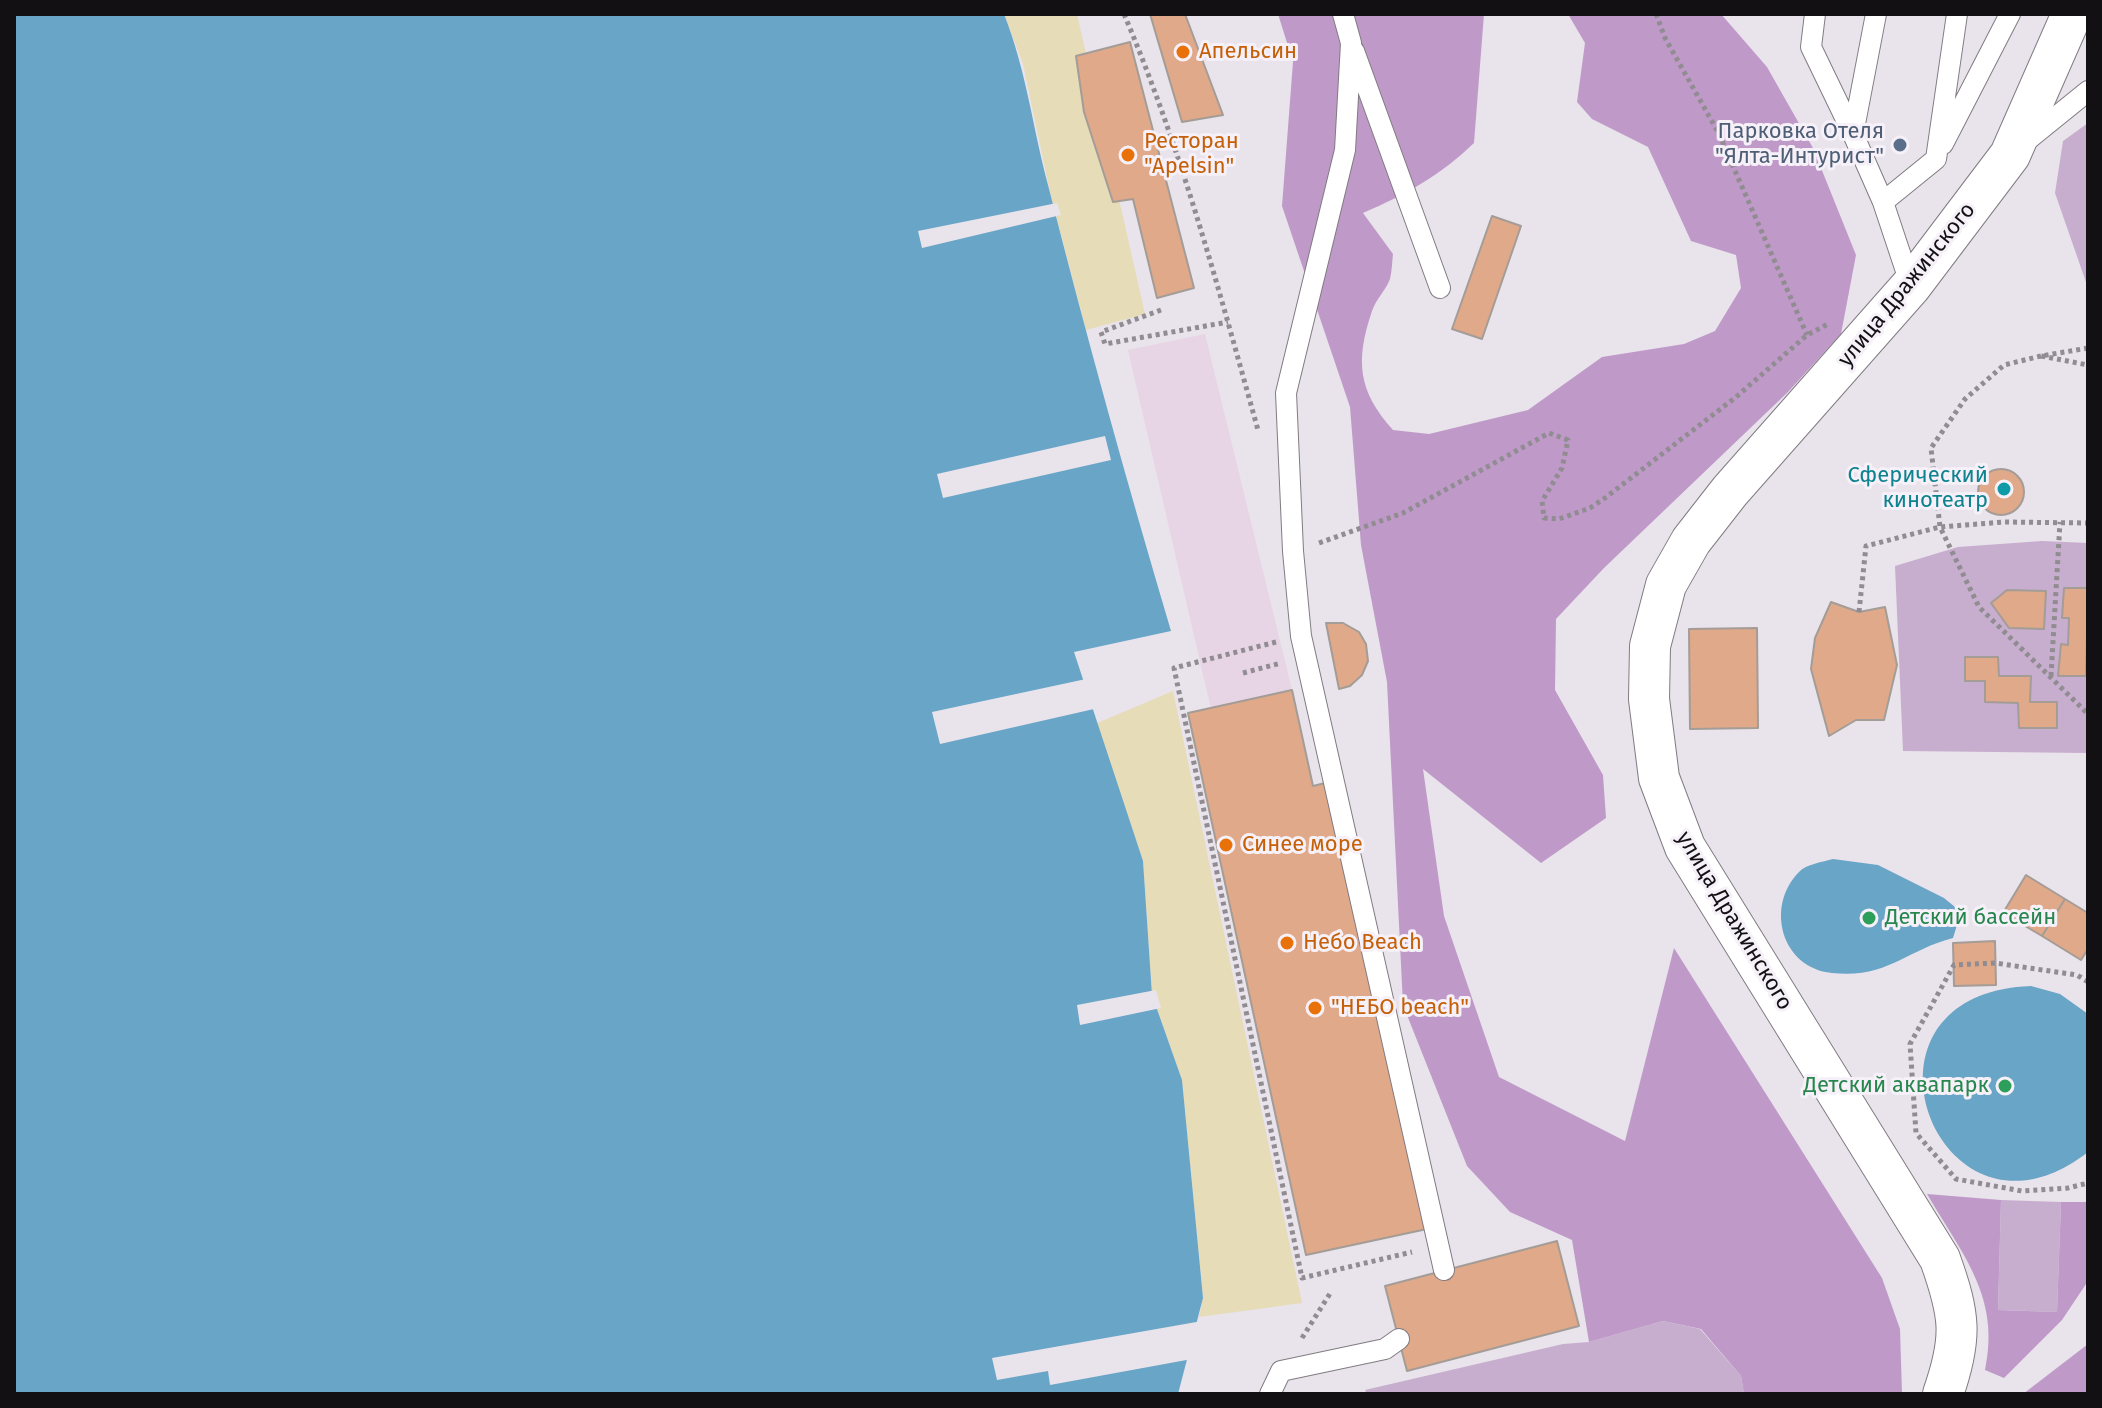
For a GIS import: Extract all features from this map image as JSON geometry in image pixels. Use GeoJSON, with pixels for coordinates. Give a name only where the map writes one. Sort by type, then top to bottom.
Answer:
{"type":"FeatureCollection","features":[{"type":"Feature","properties":{"kind":"street","name":"улица Дражинского"},"geometry":{"type":"LineString","coordinates":[[1943,1394],[1959,1338],[1954,1298],[1940,1259],[1685,847],[1659,778],[1649,699],[1650,646],[1666,585],[1691,541],[1730,491],[1911,286],[2010,155],[2072,14]]}},
{"type":"Feature","properties":{"kind":"lane"},"geometry":{"type":"LineString","coordinates":[[1343,14],[1440,288]]}},
{"type":"Feature","properties":{"kind":"lane"},"geometry":{"type":"LineString","coordinates":[[1815,14],[1811,47],[1883,202],[1911,286]]}},
{"type":"Feature","properties":{"kind":"lane"},"geometry":{"type":"LineString","coordinates":[[1853,134],[1876,14]]}},
{"type":"Feature","properties":{"kind":"lane"},"geometry":{"type":"LineString","coordinates":[[1936,159],[1957,14]]}},
{"type":"Feature","properties":{"kind":"lane"},"geometry":{"type":"LineString","coordinates":[[1883,202],[1936,159],[2010,14]]}},
{"type":"Feature","properties":{"kind":"lane"},"geometry":{"type":"LineString","coordinates":[[1351,43],[1345,150],[1286,393],[1293,551],[1301,636],[1444,1270]]}},
{"type":"Feature","properties":{"kind":"lane"},"geometry":{"type":"LineString","coordinates":[[2010,155],[2088,91]]}},
{"type":"Feature","properties":{"kind":"lane"},"geometry":{"type":"LineString","coordinates":[[1270,1394],[1281,1371],[1385,1349],[1399,1339]]}},
{"type":"Feature","properties":{"kind":"path"},"geometry":{"type":"LineString","coordinates":[[1124,14],[1143,59],[1228,322],[1262,444]]}},
{"type":"Feature","properties":{"kind":"path"},"geometry":{"type":"LineString","coordinates":[[1323,542],[1403,513],[1549,433],[1568,440],[1562,468],[1542,501],[1544,518],[1559,519],[1590,508],[1736,397],[1807,335],[1718,132],[1665,38],[1656,14]]}},
{"type":"Feature","properties":{"kind":"path"},"geometry":{"type":"LineString","coordinates":[[1161,310],[1101,332],[1105,344],[1228,322]]}},
{"type":"Feature","properties":{"kind":"path"},"geometry":{"type":"LineString","coordinates":[[2088,348],[2004,365],[1965,399],[1931,448],[1940,527],[1979,607],[2088,714]]}},
{"type":"Feature","properties":{"kind":"path"},"geometry":{"type":"LineString","coordinates":[[2041,356],[2088,365]]}},
{"type":"Feature","properties":{"kind":"path"},"geometry":{"type":"LineString","coordinates":[[2051,678],[2060,522]]}},
{"type":"Feature","properties":{"kind":"path"},"geometry":{"type":"LineString","coordinates":[[1859,612],[1866,546],[1940,527],[2088,523]]}},
{"type":"Feature","properties":{"kind":"path"},"geometry":{"type":"LineString","coordinates":[[1301,636],[1174,668],[1302,1278],[1439,1248]]}},
{"type":"Feature","properties":{"kind":"path"},"geometry":{"type":"LineString","coordinates":[[1243,673],[1306,657]]}},
{"type":"Feature","properties":{"kind":"path"},"geometry":{"type":"LineString","coordinates":[[2088,705],[2088,714]]}},
{"type":"Feature","properties":{"kind":"path"},"geometry":{"type":"LineString","coordinates":[[2088,982],[2077,975],[1995,963],[1954,965],[1910,1044],[1916,1133],[1956,1179],[2022,1191],[2068,1188],[2088,1183]]}},
{"type":"Feature","properties":{"kind":"path"},"geometry":{"type":"LineString","coordinates":[[1281,1371],[1331,1292]]}},
{"type":"Feature","properties":{"kind":"shaded area"},"geometry":{"type":"Polygon","coordinates":[[[1278,14],[1484,14],[1474,143],[1422,183],[1363,213],[1393,254],[1390,279],[1374,307],[1362,360],[1366,388],[1381,416],[1393,430],[1429,434],[1528,410],[1602,357],[1684,344],[1715,331],[1741,288],[1736,255],[1691,241],[1648,147],[1592,119],[1577,102],[1585,43],[1568,14],[1721,14],[1767,67],[1813,148],[1856,255],[1841,334],[1788,392],[1604,568],[1556,619],[1555,690],[1603,775],[1606,818],[1541,863],[1423,769],[1444,916],[1499,1077],[1625,1141],[1674,948],[1882,1278],[1900,1329],[1902,1394],[1744,1394],[1741,1376],[1701,1329],[1663,1321],[1589,1342],[1572,1240],[1510,1212],[1467,1166],[1403,1005],[1387,682],[1361,545],[1350,407],[1282,206],[1293,62],[1278,14]]]}},
{"type":"Feature","properties":{"kind":"shaded area"},"geometry":{"type":"Polygon","coordinates":[[[2088,123],[2088,288],[2055,193],[2063,141],[2088,123]]]}},
{"type":"Feature","properties":{"kind":"shaded area"},"geometry":{"type":"Polygon","coordinates":[[[1205,334],[1292,690],[1211,709],[1128,350],[1205,334]]]}},
{"type":"Feature","properties":{"kind":"shaded area"},"geometry":{"type":"Polygon","coordinates":[[[2042,541],[2088,543],[2088,753],[1903,751],[1895,566],[1958,547],[2042,541]]]}},
{"type":"Feature","properties":{"kind":"shaded area"},"geometry":{"type":"Polygon","coordinates":[[[1927,1194],[2001,1200],[1998,1310],[2057,1312],[2061,1202],[2088,1202],[2088,1281],[2062,1320],[2004,1378],[1985,1370],[1989,1344],[1983,1298],[1965,1257],[1927,1194]]]}},
{"type":"Feature","properties":{"kind":"shaded area"},"geometry":{"type":"Polygon","coordinates":[[[2001,1200],[2061,1202],[2057,1312],[1998,1310],[2001,1200]]]}},
{"type":"Feature","properties":{"kind":"shaded area"},"geometry":{"type":"Polygon","coordinates":[[[1663,1321],[1700,1329],[1741,1376],[1744,1394],[1367,1394],[1365,1390],[1563,1344],[1589,1342],[1663,1321]]]}},
{"type":"Feature","properties":{"kind":"shaded area"},"geometry":{"type":"Polygon","coordinates":[[[2088,1344],[2088,1394],[2023,1394],[2088,1344]]]}},
{"type":"Feature","properties":{"kind":"sand"},"geometry":{"type":"Polygon","coordinates":[[[1004,14],[1077,14],[1145,314],[1086,330],[1051,197],[1023,64],[1004,14]]]}},
{"type":"Feature","properties":{"kind":"sand"},"geometry":{"type":"Polygon","coordinates":[[[1173,691],[1302,1303],[1199,1317],[1203,1298],[1182,1080],[1152,995],[1143,861],[1095,724],[1173,691]]]}},
{"type":"Feature","properties":{"kind":"water"},"geometry":{"type":"Polygon","coordinates":[[[14,14],[1004,14],[1024,78],[1042,163],[1092,353],[1171,631],[1074,652],[1143,861],[1152,995],[1182,1080],[1203,1298],[1178,1394],[14,1394],[14,14]]]}},
{"type":"Feature","properties":{"kind":"water","name":"Детский бассейн"},"geometry":{"type":"Polygon","coordinates":[[[1833,859],[1878,865],[1944,898],[1961,912],[1953,938],[1868,972],[1832,973],[1815,969],[1801,960],[1790,948],[1784,933],[1781,918],[1783,901],[1789,886],[1802,869],[1833,859]]]}},
{"type":"Feature","properties":{"kind":"water","name":"Детский аквапарк"},"geometry":{"type":"Polygon","coordinates":[[[2031,986],[2060,994],[2088,1014],[2088,1152],[2035,1179],[1989,1176],[1953,1153],[1930,1116],[1923,1072],[1936,1031],[1971,1000],[2031,986]]]}},
{"type":"Feature","properties":{"kind":"pier"},"geometry":{"type":"Polygon","coordinates":[[[1057,203],[1061,215],[922,248],[918,231],[1057,203]]]}},
{"type":"Feature","properties":{"kind":"pier"},"geometry":{"type":"Polygon","coordinates":[[[1105,436],[1111,460],[943,498],[937,474],[1105,436]]]}},
{"type":"Feature","properties":{"kind":"pier"},"geometry":{"type":"Polygon","coordinates":[[[1086,679],[1094,709],[940,744],[932,712],[1086,679]]]}},
{"type":"Feature","properties":{"kind":"pier"},"geometry":{"type":"Polygon","coordinates":[[[1156,990],[1161,1008],[1080,1025],[1077,1005],[1156,990]]]}},
{"type":"Feature","properties":{"kind":"pier"},"geometry":{"type":"Polygon","coordinates":[[[1202,1321],[1192,1359],[1050,1385],[1048,1371],[997,1380],[992,1358],[1202,1321]]]}},
{"type":"Feature","properties":{"kind":"building"},"geometry":{"type":"Polygon","coordinates":[[[1150,14],[1185,14],[1223,115],[1182,122],[1150,14]]]}},
{"type":"Feature","properties":{"kind":"building","name":"Ресторан \"Apelsin\""},"geometry":{"type":"Polygon","coordinates":[[[1130,42],[1194,288],[1157,298],[1133,199],[1113,202],[1084,112],[1076,56],[1130,42]]]}},
{"type":"Feature","properties":{"kind":"building"},"geometry":{"type":"Polygon","coordinates":[[[1492,216],[1521,226],[1482,339],[1452,329],[1492,216]]]}},
{"type":"Feature","properties":{"kind":"building"},"geometry":{"type":"Polygon","coordinates":[[[2001,469],[2017,476],[2024,492],[2017,508],[2001,515],[1985,508],[1978,492],[1985,476],[2001,469]]]}},
{"type":"Feature","properties":{"kind":"building"},"geometry":{"type":"Polygon","coordinates":[[[2064,588],[2088,588],[2086,676],[2058,676],[2061,644],[2068,645],[2069,618],[2062,618],[2064,588]]]}},
{"type":"Feature","properties":{"kind":"building"},"geometry":{"type":"Polygon","coordinates":[[[2007,590],[2046,591],[2044,629],[2009,628],[1991,603],[2007,590]]]}},
{"type":"Feature","properties":{"kind":"building"},"geometry":{"type":"Polygon","coordinates":[[[1831,602],[1859,612],[1885,607],[1897,665],[1884,720],[1856,720],[1829,736],[1811,669],[1815,638],[1831,602]]]}},
{"type":"Feature","properties":{"kind":"building"},"geometry":{"type":"Polygon","coordinates":[[[1326,623],[1343,623],[1359,632],[1366,644],[1368,661],[1362,675],[1350,686],[1339,689],[1326,623]]]}},
{"type":"Feature","properties":{"kind":"building"},"geometry":{"type":"Polygon","coordinates":[[[1757,628],[1758,728],[1690,729],[1689,629],[1757,628]]]}},
{"type":"Feature","properties":{"kind":"building"},"geometry":{"type":"Polygon","coordinates":[[[1965,657],[1998,657],[1999,676],[2031,676],[2030,702],[2057,702],[2057,728],[2019,728],[2018,703],[1985,702],[1985,681],[1965,681],[1965,657]]]}},
{"type":"Feature","properties":{"kind":"building","name":"\"НЕБО beach\""},"geometry":{"type":"Polygon","coordinates":[[[1292,690],[1313,786],[1329,782],[1427,1229],[1306,1255],[1188,713],[1292,690]]]}},
{"type":"Feature","properties":{"kind":"building"},"geometry":{"type":"Polygon","coordinates":[[[2026,875],[2065,899],[2042,936],[2003,913],[2026,875]]]}},
{"type":"Feature","properties":{"kind":"building"},"geometry":{"type":"Polygon","coordinates":[[[2065,899],[2088,913],[2088,949],[2081,960],[2042,936],[2065,899]]]}},
{"type":"Feature","properties":{"kind":"building"},"geometry":{"type":"Polygon","coordinates":[[[1995,941],[1996,985],[1954,986],[1953,943],[1995,941]]]}},
{"type":"Feature","properties":{"kind":"building"},"geometry":{"type":"Polygon","coordinates":[[[1557,1241],[1579,1326],[1407,1371],[1385,1286],[1557,1241]]]}},
{"type":"Feature","properties":{"kind":"place","name":"Апельсин"},"geometry":{"type":"Point","coordinates":[1183,52]}},
{"type":"Feature","properties":{"kind":"place","name":"Парковка Отеля \"Ялта-Интурист\""},"geometry":{"type":"Point","coordinates":[1900,145]}},
{"type":"Feature","properties":{"kind":"place","name":"Ресторан \"Apelsin\""},"geometry":{"type":"Point","coordinates":[1128,155]}},
{"type":"Feature","properties":{"kind":"place","name":"Сферический кинотеатр"},"geometry":{"type":"Point","coordinates":[2004,489]}},
{"type":"Feature","properties":{"kind":"place","name":"Синее море"},"geometry":{"type":"Point","coordinates":[1226,845]}},
{"type":"Feature","properties":{"kind":"place","name":"Детский бассейн"},"geometry":{"type":"Point","coordinates":[1869,918]}},
{"type":"Feature","properties":{"kind":"place","name":"Небо Beach"},"geometry":{"type":"Point","coordinates":[1287,943]}},
{"type":"Feature","properties":{"kind":"place","name":"\"НЕБО beach\""},"geometry":{"type":"Point","coordinates":[1315,1008]}},
{"type":"Feature","properties":{"kind":"place","name":"Детский аквапарк"},"geometry":{"type":"Point","coordinates":[2005,1086]}}]}
